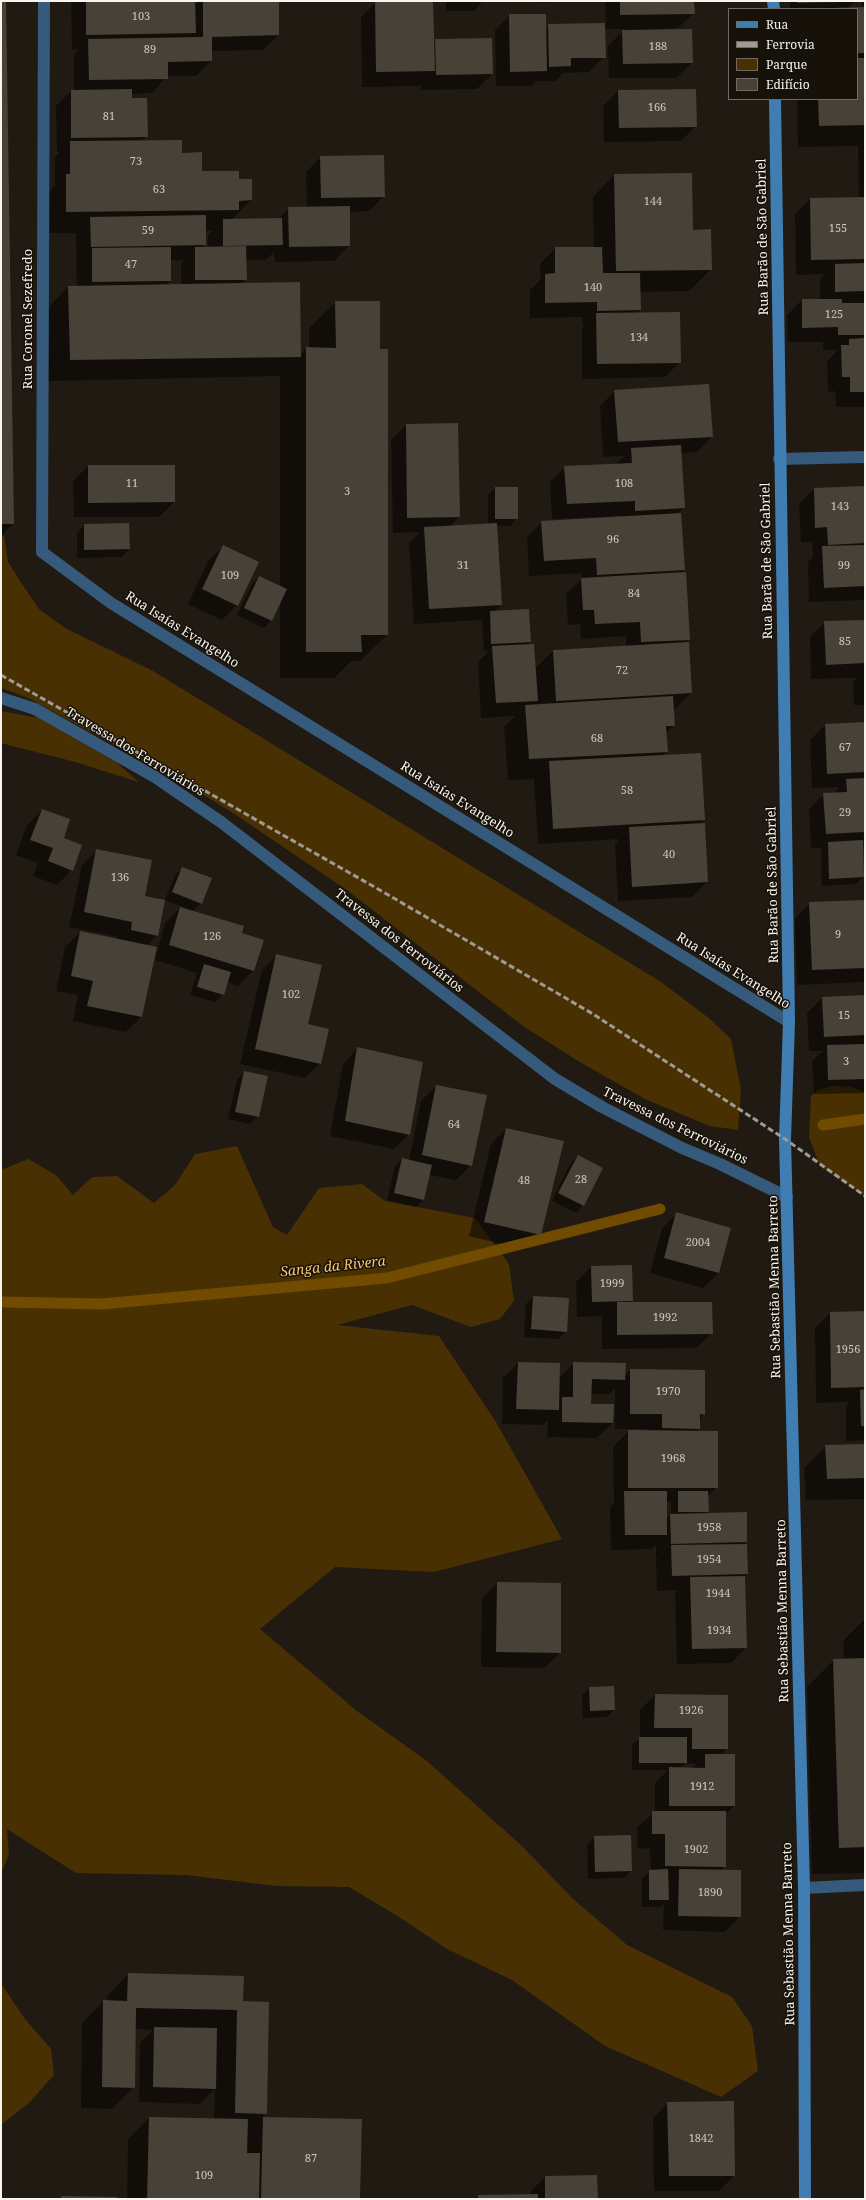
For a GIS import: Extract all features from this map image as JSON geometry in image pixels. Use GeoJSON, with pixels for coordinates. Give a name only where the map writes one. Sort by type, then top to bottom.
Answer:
{"type":"FeatureCollection","features":[{"type":"Feature","properties":{"kind":"main road","name":"Rua Barão de São Gabriel"},"geometry":{"type":"LineString","coordinates":[[775,100],[789,1022]]}},
{"type":"Feature","properties":{"kind":"main road","name":"Rua Sebastião Menna Barreto"},"geometry":{"type":"LineString","coordinates":[[789,1022],[785,1139],[804,1888],[805,2199]]}},
{"type":"Feature","properties":{"kind":"street","name":"Rua Coronel Sezefredo"},"geometry":{"type":"LineString","coordinates":[[44,1],[42,552],[111,603]]}},
{"type":"Feature","properties":{"kind":"street"},"geometry":{"type":"LineString","coordinates":[[780,459],[865,457]]}},
{"type":"Feature","properties":{"kind":"street","name":"Rua Isaías Evangelho"},"geometry":{"type":"LineString","coordinates":[[111,603],[789,1022]]}},
{"type":"Feature","properties":{"kind":"street","name":"Travessa dos Ferroviários"},"geometry":{"type":"LineString","coordinates":[[1,698],[35,709],[155,777],[221,822],[555,1079],[602,1107],[682,1148],[720,1164],[787,1197]]}},
{"type":"Feature","properties":{"kind":"street"},"geometry":{"type":"LineString","coordinates":[[804,1888],[865,1885]]}},
{"type":"Feature","properties":{"kind":"green space"},"geometry":{"type":"Polygon","coordinates":[[[4,536],[8,562],[22,584],[39,609],[65,628],[153,671],[661,982],[710,1019],[731,1039],[741,1089],[738,1130],[710,1126],[645,1099],[578,1061],[523,1026],[344,888],[230,811],[182,782],[28,698],[1,688],[1,537],[4,536]]]}},
{"type":"Feature","properties":{"kind":"green space"},"geometry":{"type":"Polygon","coordinates":[[[1,711],[39,718],[116,762],[139,782],[75,762],[1,743],[1,711]]]}},
{"type":"Feature","properties":{"kind":"green space"},"geometry":{"type":"Polygon","coordinates":[[[834,1086],[851,1087],[865,1092],[865,1197],[820,1166],[809,1137],[811,1096],[820,1089],[834,1086]]]}},
{"type":"Feature","properties":{"kind":"green space"},"geometry":{"type":"Polygon","coordinates":[[[237,1146],[273,1227],[287,1235],[319,1188],[362,1184],[385,1201],[475,1218],[509,1264],[514,1301],[500,1319],[471,1327],[412,1305],[337,1325],[439,1336],[496,1422],[562,1539],[434,1572],[335,1567],[260,1629],[357,1711],[427,1761],[523,1847],[572,1898],[627,1945],[732,1997],[752,2026],[758,2071],[721,2097],[605,2046],[512,1980],[447,1949],[399,1917],[349,1887],[276,1886],[186,1875],[76,1873],[7,1829],[9,1854],[1,1874],[1,1170],[28,1159],[56,1175],[73,1195],[92,1177],[117,1176],[154,1203],[175,1185],[195,1154],[237,1146]]]}},
{"type":"Feature","properties":{"kind":"green space"},"geometry":{"type":"Polygon","coordinates":[[[1,1957],[2,1985],[25,2019],[51,2049],[54,2075],[30,2102],[1,2125],[1,1957]]]}},
{"type":"Feature","properties":{"kind":"building"},"geometry":{"type":"Polygon","coordinates":[[[1,1],[6,1],[14,524],[1,524],[1,1]]]}},
{"type":"Feature","properties":{"kind":"building"},"geometry":{"type":"Polygon","coordinates":[[[86,1],[195,1],[196,33],[86,35],[86,1]]]}},
{"type":"Feature","properties":{"kind":"building"},"geometry":{"type":"Polygon","coordinates":[[[203,1],[279,1],[279,35],[212,37],[212,61],[168,62],[168,79],[89,80],[88,39],[203,37],[203,1]]]}},
{"type":"Feature","properties":{"kind":"building"},"geometry":{"type":"Polygon","coordinates":[[[375,1],[433,1],[435,71],[376,72],[375,1]]]}},
{"type":"Feature","properties":{"kind":"building"},"geometry":{"type":"Polygon","coordinates":[[[620,1],[694,1],[695,14],[620,15],[620,1]]]}},
{"type":"Feature","properties":{"kind":"building"},"geometry":{"type":"Polygon","coordinates":[[[797,1],[839,1],[839,2],[797,3],[797,1]]]}},
{"type":"Feature","properties":{"kind":"building"},"geometry":{"type":"Polygon","coordinates":[[[865,7],[865,53],[858,53],[858,8],[834,8],[865,7]]]}},
{"type":"Feature","properties":{"kind":"building"},"geometry":{"type":"Polygon","coordinates":[[[509,14],[546,14],[547,71],[510,72],[509,14]]]}},
{"type":"Feature","properties":{"kind":"building"},"geometry":{"type":"Polygon","coordinates":[[[605,23],[606,58],[571,58],[571,66],[549,67],[548,24],[605,23]]]}},
{"type":"Feature","properties":{"kind":"building"},"geometry":{"type":"Polygon","coordinates":[[[692,29],[693,63],[623,64],[622,30],[692,29]]]}},
{"type":"Feature","properties":{"kind":"building"},"geometry":{"type":"Polygon","coordinates":[[[492,38],[493,74],[436,75],[435,39],[492,38]]]}},
{"type":"Feature","properties":{"kind":"building"},"geometry":{"type":"Polygon","coordinates":[[[858,58],[865,58],[865,125],[819,126],[818,100],[858,100],[858,58]]]}},
{"type":"Feature","properties":{"kind":"building"},"geometry":{"type":"Polygon","coordinates":[[[132,89],[132,98],[147,98],[148,137],[71,138],[71,90],[132,89]]]}},
{"type":"Feature","properties":{"kind":"building"},"geometry":{"type":"Polygon","coordinates":[[[696,89],[697,127],[619,128],[618,90],[696,89]]]}},
{"type":"Feature","properties":{"kind":"building"},"geometry":{"type":"Polygon","coordinates":[[[182,140],[182,153],[202,152],[202,171],[239,171],[239,179],[252,179],[252,200],[239,201],[239,210],[66,212],[66,174],[70,174],[70,141],[182,140]]]}},
{"type":"Feature","properties":{"kind":"building"},"geometry":{"type":"Polygon","coordinates":[[[384,155],[385,197],[321,198],[320,156],[384,155]]]}},
{"type":"Feature","properties":{"kind":"building"},"geometry":{"type":"Polygon","coordinates":[[[692,173],[693,230],[711,229],[712,270],[616,271],[614,174],[692,173]]]}},
{"type":"Feature","properties":{"kind":"building"},"geometry":{"type":"Polygon","coordinates":[[[865,197],[865,259],[811,260],[810,198],[865,197]]]}},
{"type":"Feature","properties":{"kind":"building"},"geometry":{"type":"Polygon","coordinates":[[[350,206],[350,246],[289,247],[288,207],[350,206]]]}},
{"type":"Feature","properties":{"kind":"building"},"geometry":{"type":"Polygon","coordinates":[[[206,215],[206,245],[91,247],[90,217],[206,215]]]}},
{"type":"Feature","properties":{"kind":"building"},"geometry":{"type":"Polygon","coordinates":[[[282,218],[283,245],[223,246],[223,219],[282,218]]]}},
{"type":"Feature","properties":{"kind":"building"},"geometry":{"type":"Polygon","coordinates":[[[246,246],[247,280],[195,280],[195,247],[246,246]]]}},
{"type":"Feature","properties":{"kind":"building"},"geometry":{"type":"Polygon","coordinates":[[[171,247],[171,281],[92,282],[92,248],[171,247]]]}},
{"type":"Feature","properties":{"kind":"building"},"geometry":{"type":"Polygon","coordinates":[[[555,247],[602,247],[603,273],[640,273],[641,310],[597,311],[597,302],[545,303],[545,274],[555,273],[555,247]]]}},
{"type":"Feature","properties":{"kind":"building"},"geometry":{"type":"Polygon","coordinates":[[[865,263],[865,291],[835,292],[835,264],[865,263]]]}},
{"type":"Feature","properties":{"kind":"building"},"geometry":{"type":"Polygon","coordinates":[[[300,282],[301,357],[70,360],[68,286],[300,282]]]}},
{"type":"Feature","properties":{"kind":"building"},"geometry":{"type":"Polygon","coordinates":[[[802,299],[842,299],[842,303],[865,303],[865,335],[838,335],[838,327],[802,328],[802,299]]]}},
{"type":"Feature","properties":{"kind":"building"},"geometry":{"type":"Polygon","coordinates":[[[335,301],[380,301],[380,349],[388,349],[388,635],[361,635],[362,652],[306,652],[306,347],[336,348],[335,301]]]}},
{"type":"Feature","properties":{"kind":"building"},"geometry":{"type":"Polygon","coordinates":[[[680,312],[681,363],[597,364],[596,313],[680,312]]]}},
{"type":"Feature","properties":{"kind":"building"},"geometry":{"type":"Polygon","coordinates":[[[865,338],[865,392],[850,392],[850,377],[842,377],[841,345],[849,345],[849,339],[865,338]]]}},
{"type":"Feature","properties":{"kind":"building"},"geometry":{"type":"Polygon","coordinates":[[[709,384],[713,437],[618,442],[614,390],[709,384]]]}},
{"type":"Feature","properties":{"kind":"building"},"geometry":{"type":"Polygon","coordinates":[[[458,423],[460,517],[407,518],[406,424],[458,423]]]}},
{"type":"Feature","properties":{"kind":"building"},"geometry":{"type":"Polygon","coordinates":[[[681,445],[685,508],[635,511],[635,501],[567,504],[564,466],[632,463],[631,448],[681,445]]]}},
{"type":"Feature","properties":{"kind":"building"},"geometry":{"type":"Polygon","coordinates":[[[88,465],[175,465],[175,502],[88,503],[88,465]]]}},
{"type":"Feature","properties":{"kind":"building"},"geometry":{"type":"Polygon","coordinates":[[[865,486],[865,543],[828,545],[827,527],[815,528],[814,488],[865,486]]]}},
{"type":"Feature","properties":{"kind":"building"},"geometry":{"type":"Polygon","coordinates":[[[495,487],[518,487],[518,519],[495,519],[495,487]]]}},
{"type":"Feature","properties":{"kind":"building"},"geometry":{"type":"Polygon","coordinates":[[[681,513],[685,570],[597,575],[596,558],[544,561],[541,521],[681,513]]]}},
{"type":"Feature","properties":{"kind":"building"},"geometry":{"type":"Polygon","coordinates":[[[129,523],[130,549],[84,550],[84,524],[129,523]]]}},
{"type":"Feature","properties":{"kind":"building"},"geometry":{"type":"Polygon","coordinates":[[[497,523],[502,605],[429,609],[424,527],[497,523]]]}},
{"type":"Feature","properties":{"kind":"building"},"geometry":{"type":"Polygon","coordinates":[[[223,545],[259,562],[238,606],[202,589],[223,545]]]}},
{"type":"Feature","properties":{"kind":"building"},"geometry":{"type":"Polygon","coordinates":[[[865,545],[865,586],[824,588],[822,546],[865,545]]]}},
{"type":"Feature","properties":{"kind":"building"},"geometry":{"type":"Polygon","coordinates":[[[686,572],[690,640],[641,642],[640,622],[595,624],[594,610],[583,610],[581,578],[686,572]]]}},
{"type":"Feature","properties":{"kind":"building"},"geometry":{"type":"Polygon","coordinates":[[[259,576],[287,589],[272,621],[244,608],[259,576]]]}},
{"type":"Feature","properties":{"kind":"building"},"geometry":{"type":"Polygon","coordinates":[[[529,609],[531,642],[491,644],[490,611],[529,609]]]}},
{"type":"Feature","properties":{"kind":"building"},"geometry":{"type":"Polygon","coordinates":[[[865,620],[865,663],[826,665],[824,621],[865,620]]]}},
{"type":"Feature","properties":{"kind":"building"},"geometry":{"type":"Polygon","coordinates":[[[689,642],[692,693],[556,701],[553,650],[689,642]]]}},
{"type":"Feature","properties":{"kind":"building"},"geometry":{"type":"Polygon","coordinates":[[[534,644],[538,701],[496,703],[492,646],[534,644]]]}},
{"type":"Feature","properties":{"kind":"building"},"geometry":{"type":"Polygon","coordinates":[[[673,696],[675,726],[666,726],[668,752],[529,759],[525,705],[673,696]]]}},
{"type":"Feature","properties":{"kind":"building"},"geometry":{"type":"Polygon","coordinates":[[[865,722],[865,772],[827,774],[825,724],[865,722]]]}},
{"type":"Feature","properties":{"kind":"building"},"geometry":{"type":"Polygon","coordinates":[[[701,753],[705,820],[553,829],[549,761],[701,753]]]}},
{"type":"Feature","properties":{"kind":"building"},"geometry":{"type":"Polygon","coordinates":[[[865,778],[865,832],[826,834],[823,793],[847,792],[846,779],[865,778]]]}},
{"type":"Feature","properties":{"kind":"building"},"geometry":{"type":"Polygon","coordinates":[[[42,809],[70,819],[64,838],[82,845],[73,871],[48,861],[53,848],[30,840],[42,809]]]}},
{"type":"Feature","properties":{"kind":"building"},"geometry":{"type":"Polygon","coordinates":[[[705,823],[708,882],[632,887],[629,827],[705,823]]]}},
{"type":"Feature","properties":{"kind":"building"},"geometry":{"type":"Polygon","coordinates":[[[863,840],[864,877],[829,879],[828,842],[863,840]]]}},
{"type":"Feature","properties":{"kind":"building"},"geometry":{"type":"Polygon","coordinates":[[[96,849],[152,860],[145,896],[165,900],[158,936],[131,930],[132,922],[84,912],[96,849]]]}},
{"type":"Feature","properties":{"kind":"building"},"geometry":{"type":"Polygon","coordinates":[[[182,867],[212,878],[202,904],[172,892],[182,867]]]}},
{"type":"Feature","properties":{"kind":"building"},"geometry":{"type":"Polygon","coordinates":[[[865,900],[865,968],[812,970],[809,902],[865,900]]]}},
{"type":"Feature","properties":{"kind":"building"},"geometry":{"type":"Polygon","coordinates":[[[180,907],[244,926],[242,933],[264,940],[254,971],[169,945],[180,907]]]}},
{"type":"Feature","properties":{"kind":"building"},"geometry":{"type":"Polygon","coordinates":[[[80,931],[157,947],[142,1017],[87,1006],[93,981],[71,976],[80,931]]]}},
{"type":"Feature","properties":{"kind":"building"},"geometry":{"type":"Polygon","coordinates":[[[276,954],[322,965],[308,1024],[329,1029],[321,1064],[255,1049],[276,954]]]}},
{"type":"Feature","properties":{"kind":"building"},"geometry":{"type":"Polygon","coordinates":[[[204,964],[231,972],[224,995],[197,987],[204,964]]]}},
{"type":"Feature","properties":{"kind":"building"},"geometry":{"type":"Polygon","coordinates":[[[865,995],[865,1035],[824,1037],[822,997],[865,995]]]}},
{"type":"Feature","properties":{"kind":"building"},"geometry":{"type":"Polygon","coordinates":[[[865,1044],[865,1079],[828,1080],[827,1045],[865,1044]]]}},
{"type":"Feature","properties":{"kind":"building"},"geometry":{"type":"Polygon","coordinates":[[[357,1047],[423,1062],[410,1135],[345,1121],[357,1047]]]}},
{"type":"Feature","properties":{"kind":"building"},"geometry":{"type":"Polygon","coordinates":[[[244,1071],[268,1076],[259,1117],[235,1112],[244,1071]]]}},
{"type":"Feature","properties":{"kind":"building"},"geometry":{"type":"Polygon","coordinates":[[[436,1085],[487,1095],[472,1166],[422,1155],[436,1085]]]}},
{"type":"Feature","properties":{"kind":"building"},"geometry":{"type":"Polygon","coordinates":[[[506,1128],[564,1141],[541,1235],[484,1222],[506,1128]]]}},
{"type":"Feature","properties":{"kind":"building"},"geometry":{"type":"Polygon","coordinates":[[[578,1155],[603,1168],[584,1206],[558,1193],[578,1155]]]}},
{"type":"Feature","properties":{"kind":"building"},"geometry":{"type":"Polygon","coordinates":[[[402,1158],[432,1165],[424,1200],[394,1193],[402,1158]]]}},
{"type":"Feature","properties":{"kind":"building"},"geometry":{"type":"Polygon","coordinates":[[[676,1212],[731,1228],[719,1273],[664,1258],[676,1212]]]}},
{"type":"Feature","properties":{"kind":"building"},"geometry":{"type":"Polygon","coordinates":[[[632,1265],[633,1301],[592,1302],[591,1266],[632,1265]]]}},
{"type":"Feature","properties":{"kind":"building"},"geometry":{"type":"Polygon","coordinates":[[[533,1296],[569,1298],[567,1332],[531,1329],[533,1296]]]}},
{"type":"Feature","properties":{"kind":"building"},"geometry":{"type":"Polygon","coordinates":[[[617,1302],[712,1302],[713,1334],[617,1335],[617,1302]]]}},
{"type":"Feature","properties":{"kind":"building"},"geometry":{"type":"Polygon","coordinates":[[[865,1311],[865,1387],[831,1388],[830,1312],[865,1311]]]}},
{"type":"Feature","properties":{"kind":"building"},"geometry":{"type":"Polygon","coordinates":[[[518,1362],[560,1363],[559,1410],[516,1409],[518,1362]]]}},
{"type":"Feature","properties":{"kind":"building"},"geometry":{"type":"Polygon","coordinates":[[[573,1362],[626,1363],[625,1380],[592,1379],[591,1404],[614,1404],[613,1423],[562,1422],[562,1397],[573,1397],[573,1362]]]}},
{"type":"Feature","properties":{"kind":"building"},"geometry":{"type":"Polygon","coordinates":[[[630,1369],[705,1370],[705,1415],[700,1414],[700,1429],[662,1428],[662,1414],[630,1414],[630,1369]]]}},
{"type":"Feature","properties":{"kind":"building"},"geometry":{"type":"Polygon","coordinates":[[[865,1389],[865,1426],[861,1426],[860,1390],[865,1389]]]}},
{"type":"Feature","properties":{"kind":"building"},"geometry":{"type":"Polygon","coordinates":[[[628,1430],[718,1431],[718,1488],[628,1488],[628,1430]]]}},
{"type":"Feature","properties":{"kind":"building"},"geometry":{"type":"Polygon","coordinates":[[[865,1444],[865,1478],[827,1479],[825,1445],[865,1444]]]}},
{"type":"Feature","properties":{"kind":"building"},"geometry":{"type":"Polygon","coordinates":[[[624,1491],[667,1491],[667,1535],[625,1535],[624,1491]]]}},
{"type":"Feature","properties":{"kind":"building"},"geometry":{"type":"Polygon","coordinates":[[[678,1491],[708,1491],[709,1512],[678,1512],[678,1491]]]}},
{"type":"Feature","properties":{"kind":"building"},"geometry":{"type":"Polygon","coordinates":[[[747,1512],[747,1542],[671,1544],[670,1514],[747,1512]]]}},
{"type":"Feature","properties":{"kind":"building"},"geometry":{"type":"Polygon","coordinates":[[[747,1544],[748,1574],[672,1576],[671,1545],[747,1544]]]}},
{"type":"Feature","properties":{"kind":"building"},"geometry":{"type":"Polygon","coordinates":[[[745,1576],[747,1648],[692,1649],[690,1577],[745,1576]]]}},
{"type":"Feature","properties":{"kind":"building"},"geometry":{"type":"Polygon","coordinates":[[[497,1582],[561,1583],[561,1653],[496,1652],[497,1582]]]}},
{"type":"Feature","properties":{"kind":"building"},"geometry":{"type":"Polygon","coordinates":[[[865,1658],[865,1847],[839,1848],[833,1659],[865,1658]]]}},
{"type":"Feature","properties":{"kind":"building"},"geometry":{"type":"Polygon","coordinates":[[[614,1686],[615,1710],[590,1711],[589,1687],[614,1686]]]}},
{"type":"Feature","properties":{"kind":"building"},"geometry":{"type":"Polygon","coordinates":[[[655,1694],[728,1695],[728,1749],[692,1749],[692,1728],[654,1728],[655,1694]]]}},
{"type":"Feature","properties":{"kind":"building"},"geometry":{"type":"Polygon","coordinates":[[[639,1737],[687,1737],[687,1763],[639,1763],[639,1737]]]}},
{"type":"Feature","properties":{"kind":"building"},"geometry":{"type":"Polygon","coordinates":[[[705,1754],[735,1754],[735,1806],[669,1806],[669,1767],[705,1768],[705,1754]]]}},
{"type":"Feature","properties":{"kind":"building"},"geometry":{"type":"Polygon","coordinates":[[[652,1811],[726,1811],[726,1867],[665,1866],[665,1834],[652,1834],[652,1811]]]}},
{"type":"Feature","properties":{"kind":"building"},"geometry":{"type":"Polygon","coordinates":[[[631,1835],[632,1871],[595,1872],[594,1836],[631,1835]]]}},
{"type":"Feature","properties":{"kind":"building"},"geometry":{"type":"Polygon","coordinates":[[[668,1869],[669,1900],[649,1900],[649,1870],[668,1869]]]}},
{"type":"Feature","properties":{"kind":"building"},"geometry":{"type":"Polygon","coordinates":[[[679,1869],[741,1870],[741,1917],[678,1916],[679,1869]]]}},
{"type":"Feature","properties":{"kind":"building"},"geometry":{"type":"Polygon","coordinates":[[[128,1973],[244,1976],[243,2001],[269,2002],[267,2114],[235,2113],[237,2010],[136,2008],[135,2088],[102,2087],[103,2000],[127,2001],[128,1973]]]}},
{"type":"Feature","properties":{"kind":"building"},"geometry":{"type":"Polygon","coordinates":[[[154,2027],[217,2028],[216,2089],[153,2087],[154,2027]]]}},
{"type":"Feature","properties":{"kind":"building"},"geometry":{"type":"Polygon","coordinates":[[[734,2101],[735,2176],[669,2176],[667,2102],[734,2101]]]}},
{"type":"Feature","properties":{"kind":"building"},"geometry":{"type":"Polygon","coordinates":[[[149,2117],[248,2119],[247,2153],[260,2153],[259,2199],[147,2199],[149,2117]]]}},
{"type":"Feature","properties":{"kind":"building"},"geometry":{"type":"Polygon","coordinates":[[[263,2117],[362,2119],[360,2199],[261,2199],[263,2117]]]}},
{"type":"Feature","properties":{"kind":"building"},"geometry":{"type":"Polygon","coordinates":[[[597,2175],[598,2199],[545,2199],[545,2176],[597,2175]]]}},
{"type":"Feature","properties":{"kind":"building"},"geometry":{"type":"Polygon","coordinates":[[[538,2194],[538,2199],[478,2199],[478,2195],[538,2194]]]}},
{"type":"Feature","properties":{"kind":"building"},"geometry":{"type":"Polygon","coordinates":[[[61,2196],[117,2197],[117,2199],[61,2199],[61,2196]]]}},
{"type":"Feature","properties":{"kind":"building"},"geometry":{"type":"Polygon","coordinates":[[[411,2198],[411,2199],[391,2199],[411,2198]]]}},
{"type":"Feature","properties":{"kind":"waterway","name":"Sanga da Rivera"},"geometry":{"type":"LineString","coordinates":[[823,1125],[865,1119]]}},
{"type":"Feature","properties":{"kind":"waterway","name":"Sanga da Rivera"},"geometry":{"type":"LineString","coordinates":[[1,1302],[102,1304],[387,1278],[660,1209]]}},
{"type":"Feature","properties":{"kind":"railway"},"geometry":{"type":"LineString","coordinates":[[1,675],[378,889],[593,1014],[785,1139],[865,1196]]}}]}
